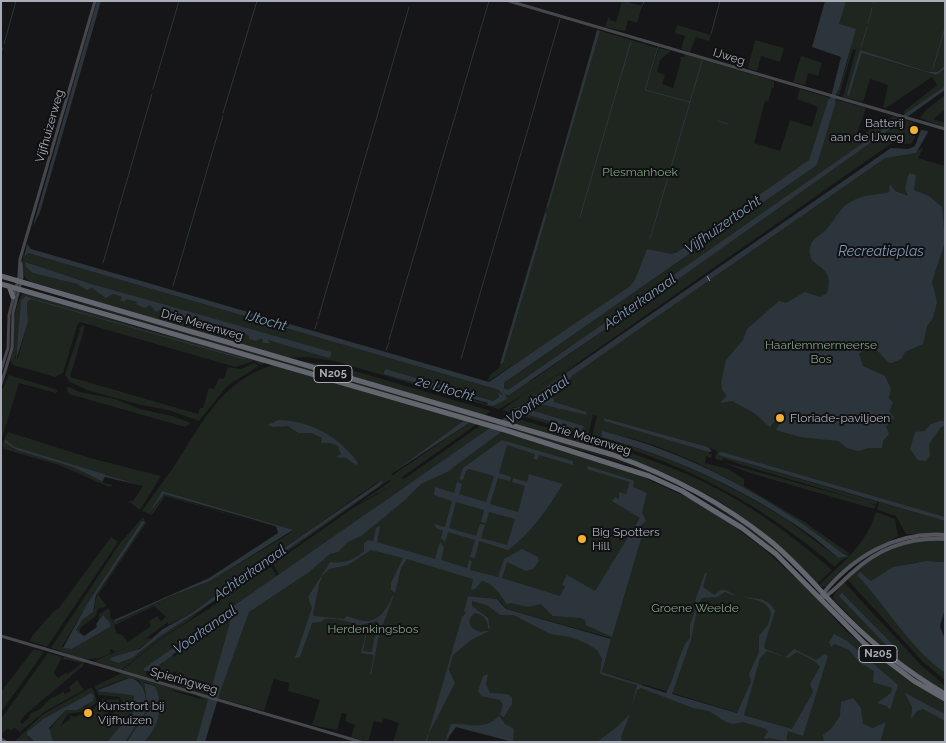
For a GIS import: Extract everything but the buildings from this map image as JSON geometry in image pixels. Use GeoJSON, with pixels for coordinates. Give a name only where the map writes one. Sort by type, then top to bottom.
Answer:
{"type":"FeatureCollection","features":[{"type":"Feature","properties":{"kind":"highway","name":"Drie Merenweg"},"geometry":{"type":"LineString","coordinates":[[1,276],[612,455],[685,484],[747,523],[769,540],[865,644],[914,681],[945,699]]}},
{"type":"Feature","properties":{"kind":"highway","name":"Drie Merenweg"},"geometry":{"type":"LineString","coordinates":[[1,284],[505,430],[610,462],[682,491],[729,518],[764,545],[877,646],[920,679],[945,694]]}},
{"type":"Feature","properties":{"kind":"highway"},"geometry":{"type":"LineString","coordinates":[[9,286],[13,297]]}},
{"type":"Feature","properties":{"kind":"main road"},"geometry":{"type":"LineString","coordinates":[[823,597],[863,557],[881,546],[911,536],[945,535]]}},
{"type":"Feature","properties":{"kind":"main road"},"geometry":{"type":"LineString","coordinates":[[823,597],[861,564],[880,552],[909,541],[945,540]]}},
{"type":"Feature","properties":{"kind":"street","name":"Vijfhuizerweg"},"geometry":{"type":"LineString","coordinates":[[18,289],[21,256],[95,1]]}},
{"type":"Feature","properties":{"kind":"street","name":"IJweg"},"geometry":{"type":"LineString","coordinates":[[509,1],[945,129]]}},
{"type":"Feature","properties":{"kind":"street"},"geometry":{"type":"LineString","coordinates":[[1,370],[8,348],[9,315],[13,297],[18,289]]}},
{"type":"Feature","properties":{"kind":"street"},"geometry":{"type":"LineString","coordinates":[[1,384],[12,348],[14,313],[18,289]]}},
{"type":"Feature","properties":{"kind":"street","name":"Spieringweg"},"geometry":{"type":"LineString","coordinates":[[1,636],[361,742]]}},
{"type":"Feature","properties":{"kind":"street"},"geometry":{"type":"LineString","coordinates":[[1,739],[6,742]]}},
{"type":"Feature","properties":{"kind":"green space"},"geometry":{"type":"Polygon","coordinates":[[[625,1],[642,6],[637,23],[628,20],[625,31],[605,27],[609,16],[610,20],[616,22],[622,2],[624,4],[625,1]]]}},
{"type":"Feature","properties":{"kind":"green space"},"geometry":{"type":"Polygon","coordinates":[[[834,1],[945,1],[945,66],[935,73],[929,72],[860,51],[849,96],[862,53],[935,75],[945,69],[945,86],[906,114],[903,112],[937,85],[932,77],[886,108],[883,107],[888,85],[870,79],[863,102],[843,97],[856,50],[853,49],[839,95],[836,94],[851,49],[822,40],[834,1]]]}},
{"type":"Feature","properties":{"kind":"green space"},"geometry":{"type":"Polygon","coordinates":[[[677,25],[711,35],[709,41],[696,37],[690,52],[681,49],[685,36],[675,33],[677,25]]]}},
{"type":"Feature","properties":{"kind":"green space","name":"Plesmanhoek"},"geometry":{"type":"Polygon","coordinates":[[[598,30],[657,48],[648,82],[659,48],[671,51],[660,60],[657,72],[665,75],[662,84],[673,88],[681,60],[680,57],[685,57],[684,54],[774,81],[774,88],[772,88],[768,102],[765,101],[754,143],[780,151],[790,120],[812,127],[818,107],[797,99],[800,89],[831,98],[828,100],[809,160],[557,337],[487,382],[490,375],[499,368],[598,30]]]}},
{"type":"Feature","properties":{"kind":"green space"},"geometry":{"type":"Polygon","coordinates":[[[755,40],[784,48],[780,62],[761,56],[757,71],[748,68],[755,40]]]}},
{"type":"Feature","properties":{"kind":"green space"},"geometry":{"type":"Polygon","coordinates":[[[801,56],[822,63],[818,76],[808,73],[805,85],[793,82],[801,56]]]}},
{"type":"Feature","properties":{"kind":"green space"},"geometry":{"type":"Polygon","coordinates":[[[945,95],[945,110],[933,119],[945,123],[945,128],[920,118],[926,110],[945,95]]]}},
{"type":"Feature","properties":{"kind":"green space"},"geometry":{"type":"Polygon","coordinates":[[[834,99],[866,108],[856,136],[872,130],[893,116],[900,118],[508,390],[504,388],[503,384],[817,165],[835,105],[834,99]]]}},
{"type":"Feature","properties":{"kind":"green space"},"geometry":{"type":"Polygon","coordinates":[[[904,119],[916,124],[915,138],[911,144],[892,143],[579,362],[499,409],[334,361],[307,357],[286,358],[29,281],[23,272],[24,251],[25,258],[28,253],[499,390],[504,395],[498,394],[499,397],[493,401],[386,369],[383,371],[493,406],[503,399],[505,394],[534,379],[904,119]],[[27,262],[34,272],[332,356],[40,268],[27,262]]]}},
{"type":"Feature","properties":{"kind":"green space","name":"Haarlemmermeerse Bos"},"geometry":{"type":"Polygon","coordinates":[[[921,148],[923,149],[918,158],[945,166],[945,518],[739,457],[742,462],[878,502],[876,505],[869,503],[876,506],[874,509],[750,473],[722,462],[866,502],[723,458],[722,461],[715,459],[717,451],[708,447],[604,418],[604,421],[707,451],[712,455],[711,458],[706,456],[705,463],[728,469],[744,479],[744,486],[803,521],[849,553],[848,557],[840,561],[835,567],[779,523],[721,488],[659,460],[592,437],[597,416],[593,415],[588,436],[522,416],[525,414],[582,431],[584,426],[531,410],[535,405],[532,404],[540,403],[587,415],[547,401],[562,382],[880,160],[893,154],[913,154],[921,148]],[[602,432],[601,437],[649,452],[718,481],[784,518],[841,558],[848,554],[842,553],[790,515],[728,479],[696,462],[632,438],[602,432]]]}},
{"type":"Feature","properties":{"kind":"green space"},"geometry":{"type":"Polygon","coordinates":[[[27,293],[140,328],[267,362],[261,365],[254,361],[235,367],[80,322],[77,326],[63,373],[55,377],[13,365],[10,360],[16,309],[22,294],[27,293]],[[27,298],[22,300],[15,359],[18,358],[28,322],[27,302],[31,300],[27,298]]]}},
{"type":"Feature","properties":{"kind":"green space"},"geometry":{"type":"Polygon","coordinates":[[[65,299],[103,308],[497,423],[494,426],[65,299]]]}},
{"type":"Feature","properties":{"kind":"green space"},"geometry":{"type":"Polygon","coordinates":[[[85,326],[70,377],[198,414],[200,408],[203,408],[209,388],[214,389],[219,378],[224,379],[228,367],[241,369],[254,363],[259,366],[227,386],[199,421],[168,410],[141,405],[87,390],[70,382],[65,375],[80,330],[79,328],[85,326]]]}},
{"type":"Feature","properties":{"kind":"green space"},"geometry":{"type":"Polygon","coordinates":[[[297,361],[334,365],[491,411],[484,416],[297,361]]]}},
{"type":"Feature","properties":{"kind":"green space"},"geometry":{"type":"Polygon","coordinates":[[[580,362],[530,399],[530,403],[526,402],[517,408],[513,407],[511,413],[502,410],[523,395],[580,362]]]}},
{"type":"Feature","properties":{"kind":"green space","name":"Groene Weelde"},"geometry":{"type":"Polygon","coordinates":[[[273,365],[477,424],[401,478],[404,479],[481,425],[490,428],[441,463],[502,431],[636,474],[695,501],[727,521],[764,549],[812,593],[845,630],[878,657],[945,700],[945,742],[508,742],[511,741],[452,725],[448,742],[393,742],[399,723],[384,718],[382,723],[374,721],[368,742],[351,737],[355,725],[345,721],[347,714],[342,713],[337,730],[312,725],[320,700],[288,691],[289,683],[274,679],[264,711],[122,670],[161,639],[216,604],[235,588],[271,567],[277,576],[144,668],[148,677],[173,684],[177,671],[163,676],[160,667],[156,668],[156,666],[163,664],[162,662],[172,655],[174,657],[178,654],[176,652],[184,646],[317,564],[371,524],[413,488],[406,486],[279,575],[273,564],[353,508],[397,483],[358,504],[391,481],[389,480],[215,602],[235,582],[262,567],[382,482],[378,482],[261,564],[252,568],[192,613],[168,625],[168,622],[144,640],[115,652],[112,649],[110,650],[111,653],[95,659],[81,658],[51,648],[120,543],[143,517],[146,523],[98,595],[107,606],[98,609],[96,616],[80,628],[80,633],[77,632],[76,629],[82,620],[94,609],[97,594],[145,522],[142,521],[87,604],[62,647],[72,649],[110,627],[101,616],[99,622],[99,614],[109,608],[111,619],[116,622],[171,596],[210,581],[292,532],[162,491],[150,514],[164,494],[259,523],[165,496],[152,515],[142,511],[213,408],[238,382],[254,372],[273,365]],[[465,421],[391,474],[393,475],[469,423],[465,421]],[[469,596],[468,605],[475,599],[608,643],[601,673],[639,683],[602,672],[611,638],[507,609],[498,599],[469,596]],[[154,606],[115,625],[114,623],[116,633],[122,635],[128,642],[151,626],[149,621],[157,616],[161,621],[166,617],[154,606]],[[642,684],[641,686],[787,732],[785,727],[642,684]]]}},
{"type":"Feature","properties":{"kind":"green space"},"geometry":{"type":"Polygon","coordinates":[[[9,375],[58,390],[56,393],[19,383],[1,441],[1,392],[9,375]]]}},
{"type":"Feature","properties":{"kind":"green space"},"geometry":{"type":"Polygon","coordinates":[[[69,387],[80,392],[115,399],[140,409],[172,416],[191,423],[185,427],[69,394],[66,388],[69,387]]]}},
{"type":"Feature","properties":{"kind":"green space"},"geometry":{"type":"Polygon","coordinates":[[[518,419],[646,458],[710,485],[753,510],[794,538],[832,570],[817,584],[754,526],[706,494],[679,480],[625,459],[512,424],[518,419]]]}},
{"type":"Feature","properties":{"kind":"green space"},"geometry":{"type":"Polygon","coordinates":[[[508,427],[623,462],[658,476],[693,492],[726,511],[759,534],[790,562],[712,505],[679,486],[624,464],[505,429],[508,427]]]}},
{"type":"Feature","properties":{"kind":"green space"},"geometry":{"type":"Polygon","coordinates":[[[8,432],[90,458],[161,476],[140,510],[128,501],[133,501],[143,486],[105,474],[103,483],[113,485],[109,487],[59,465],[4,449],[2,444],[8,432]]]}},
{"type":"Feature","properties":{"kind":"green space"},"geometry":{"type":"Polygon","coordinates":[[[879,502],[945,521],[945,534],[906,534],[896,516],[877,510],[879,502]]]}},
{"type":"Feature","properties":{"kind":"green space"},"geometry":{"type":"Polygon","coordinates":[[[876,512],[895,519],[898,536],[859,558],[825,587],[818,586],[860,544],[872,524],[876,512]]]}},
{"type":"Feature","properties":{"kind":"green space"},"geometry":{"type":"Polygon","coordinates":[[[111,537],[118,542],[47,647],[30,641],[32,636],[54,611],[59,608],[111,537]]]}},
{"type":"Feature","properties":{"kind":"green space"},"geometry":{"type":"Polygon","coordinates":[[[926,540],[945,541],[945,562],[925,561],[906,565],[871,581],[860,572],[857,575],[910,639],[945,673],[945,680],[923,662],[847,579],[884,553],[903,545],[926,540]]]}},
{"type":"Feature","properties":{"kind":"green space"},"geometry":{"type":"Polygon","coordinates":[[[844,582],[920,664],[945,686],[945,692],[910,670],[875,642],[835,601],[833,596],[844,582]]]}},
{"type":"Feature","properties":{"kind":"green space"},"geometry":{"type":"Polygon","coordinates":[[[212,602],[121,670],[94,661],[149,638],[152,639],[137,650],[112,657],[121,663],[132,658],[159,637],[212,602]]]}},
{"type":"Feature","properties":{"kind":"green space"},"geometry":{"type":"Polygon","coordinates":[[[34,649],[44,652],[1,712],[1,692],[34,649]]]}},
{"type":"Feature","properties":{"kind":"green space"},"geometry":{"type":"Polygon","coordinates":[[[48,653],[62,657],[54,673],[58,678],[66,673],[68,674],[82,663],[65,659],[63,661],[64,656],[84,662],[83,666],[26,714],[20,721],[22,724],[29,718],[31,713],[41,708],[51,699],[63,691],[65,694],[71,691],[69,687],[77,680],[84,690],[44,712],[20,732],[15,728],[10,730],[8,728],[1,734],[1,719],[48,653]]]}},
{"type":"Feature","properties":{"kind":"green space"},"geometry":{"type":"Polygon","coordinates":[[[122,673],[192,694],[166,689],[204,700],[195,694],[209,699],[196,742],[144,742],[157,723],[160,701],[155,686],[144,682],[147,712],[127,742],[125,742],[140,720],[145,704],[143,688],[138,680],[127,678],[98,689],[100,692],[131,693],[134,699],[135,706],[128,720],[107,742],[53,742],[48,731],[66,710],[86,706],[94,698],[91,693],[43,719],[27,732],[28,737],[35,742],[14,742],[42,715],[90,688],[93,689],[97,702],[86,711],[68,714],[60,726],[70,719],[70,715],[74,717],[87,712],[98,705],[103,698],[105,700],[119,699],[119,705],[122,701],[119,697],[98,695],[95,686],[122,673]],[[119,705],[104,715],[107,721],[119,705]]]}},
{"type":"Feature","properties":{"kind":"water"},"geometry":{"type":"Polygon","coordinates":[[[97,1],[101,1],[40,212],[33,226],[97,1]]]}},
{"type":"Feature","properties":{"kind":"water"},"geometry":{"type":"Polygon","coordinates":[[[825,1],[846,1],[839,24],[856,29],[817,165],[504,383],[504,388],[508,390],[945,86],[945,90],[667,287],[509,395],[505,394],[507,399],[493,406],[384,374],[384,371],[386,369],[493,401],[499,397],[498,393],[503,395],[499,390],[28,253],[24,258],[27,244],[31,249],[489,382],[630,286],[635,280],[647,249],[671,254],[676,253],[809,160],[828,100],[831,97],[841,57],[812,47],[825,1]]]}},
{"type":"Feature","properties":{"kind":"water"},"geometry":{"type":"Polygon","coordinates":[[[597,30],[600,31],[548,208],[547,207],[597,30]]]}},
{"type":"Feature","properties":{"kind":"water"},"geometry":{"type":"Polygon","coordinates":[[[860,50],[929,72],[937,72],[945,66],[945,69],[936,75],[862,53],[849,96],[847,95],[860,50]]]}},
{"type":"Feature","properties":{"kind":"water","name":"Voorkanaal"},"geometry":{"type":"Polygon","coordinates":[[[921,130],[928,131],[916,153],[885,158],[573,375],[553,396],[554,402],[586,412],[587,415],[531,402],[530,399],[553,382],[891,148],[908,149],[915,146],[921,130]]]}},
{"type":"Feature","properties":{"kind":"water","name":"Recreatieplas"},"geometry":{"type":"Polygon","coordinates":[[[909,173],[916,175],[914,190],[929,196],[942,207],[945,242],[932,282],[937,302],[933,318],[927,326],[923,344],[905,352],[901,359],[892,363],[888,362],[876,349],[867,348],[859,354],[863,366],[885,376],[891,389],[889,398],[893,403],[889,412],[894,417],[886,427],[889,434],[883,441],[882,448],[869,448],[858,451],[847,448],[838,441],[800,437],[776,430],[786,413],[783,410],[770,427],[754,413],[733,401],[720,403],[727,396],[722,390],[721,383],[726,360],[743,340],[747,329],[779,301],[786,303],[805,292],[820,297],[827,293],[829,278],[827,273],[813,262],[810,256],[813,240],[826,230],[842,208],[852,201],[866,196],[889,192],[890,184],[895,191],[908,196],[905,188],[909,173]]]}},
{"type":"Feature","properties":{"kind":"water"},"geometry":{"type":"Polygon","coordinates":[[[545,213],[547,214],[503,363],[500,364],[545,213]]]}},
{"type":"Feature","properties":{"kind":"water"},"geometry":{"type":"Polygon","coordinates":[[[25,262],[92,284],[331,352],[331,356],[329,358],[268,340],[270,343],[263,343],[262,338],[256,341],[249,339],[249,336],[244,333],[238,335],[228,328],[192,322],[190,316],[184,317],[180,314],[168,315],[170,312],[163,308],[156,312],[150,305],[145,308],[135,304],[138,302],[126,299],[124,302],[120,300],[122,297],[113,294],[106,298],[92,288],[87,290],[77,284],[33,273],[26,267],[25,262]]]}},
{"type":"Feature","properties":{"kind":"water"},"geometry":{"type":"Polygon","coordinates":[[[26,296],[32,299],[27,302],[28,322],[16,360],[21,300],[26,296]]]}},
{"type":"Feature","properties":{"kind":"water","name":"Voorkanaal"},"geometry":{"type":"Polygon","coordinates":[[[526,402],[536,405],[531,410],[584,426],[582,431],[525,414],[447,472],[421,484],[405,500],[361,536],[348,542],[338,552],[330,554],[309,572],[249,612],[220,692],[205,742],[196,742],[231,619],[184,646],[152,671],[144,671],[144,668],[497,423],[511,413],[512,408],[517,408],[526,402]]]}},
{"type":"Feature","properties":{"kind":"water"},"geometry":{"type":"Polygon","coordinates":[[[604,418],[708,447],[712,451],[709,452],[604,421],[604,418]]]}},
{"type":"Feature","properties":{"kind":"water"},"geometry":{"type":"Polygon","coordinates":[[[278,420],[301,423],[323,432],[342,445],[358,463],[356,465],[346,458],[336,457],[341,454],[338,446],[330,443],[321,443],[322,438],[312,433],[298,433],[288,426],[273,427],[268,425],[278,420]]]}},
{"type":"Feature","properties":{"kind":"water"},"geometry":{"type":"Polygon","coordinates":[[[945,421],[945,426],[941,427],[929,444],[930,455],[926,461],[918,460],[910,449],[915,432],[925,431],[931,424],[945,421]]]}},
{"type":"Feature","properties":{"kind":"water"},"geometry":{"type":"Polygon","coordinates":[[[462,422],[469,423],[391,474],[462,422]]]}},
{"type":"Feature","properties":{"kind":"water"},"geometry":{"type":"Polygon","coordinates":[[[602,431],[666,451],[728,479],[787,514],[848,556],[839,558],[782,516],[733,488],[655,454],[601,437],[602,431]]]}},
{"type":"Feature","properties":{"kind":"water"},"geometry":{"type":"Polygon","coordinates":[[[6,440],[15,447],[143,486],[105,477],[102,481],[73,467],[17,450],[4,442],[6,440]]]}},
{"type":"Feature","properties":{"kind":"water"},"geometry":{"type":"Polygon","coordinates":[[[502,440],[573,461],[573,465],[539,455],[537,460],[534,459],[535,454],[507,445],[499,473],[511,477],[510,481],[498,478],[490,504],[518,512],[525,486],[512,482],[513,478],[527,482],[529,474],[563,484],[538,520],[517,543],[508,550],[479,541],[475,558],[470,557],[475,540],[448,532],[445,542],[441,538],[443,531],[436,528],[434,524],[445,527],[452,501],[434,495],[435,487],[454,493],[457,482],[462,484],[459,494],[486,502],[494,476],[469,469],[466,471],[463,480],[459,479],[463,468],[502,440]],[[456,502],[449,528],[476,536],[480,524],[485,525],[481,538],[507,545],[515,519],[489,512],[486,523],[481,522],[484,510],[456,502]]]}},
{"type":"Feature","properties":{"kind":"water"},"geometry":{"type":"Polygon","coordinates":[[[722,452],[945,517],[945,521],[719,455],[722,452]]]}},
{"type":"Feature","properties":{"kind":"water"},"geometry":{"type":"Polygon","coordinates":[[[588,466],[632,480],[634,481],[633,487],[647,493],[642,512],[646,521],[639,527],[643,532],[612,637],[586,625],[585,620],[581,618],[553,616],[541,604],[528,607],[511,603],[507,604],[497,590],[487,582],[482,581],[475,589],[471,590],[473,579],[407,559],[401,568],[395,593],[391,590],[391,583],[403,558],[371,550],[348,565],[329,569],[322,576],[313,614],[314,616],[344,619],[347,616],[366,621],[376,619],[385,611],[394,595],[379,635],[371,675],[374,655],[361,653],[365,638],[363,631],[354,624],[342,620],[325,619],[312,623],[300,657],[295,658],[312,608],[308,597],[330,562],[344,562],[360,554],[364,551],[364,543],[368,540],[373,541],[376,528],[380,526],[377,542],[435,559],[440,542],[444,547],[441,560],[467,568],[469,560],[472,561],[470,570],[498,577],[504,559],[522,549],[538,557],[539,561],[533,569],[526,571],[507,562],[502,578],[560,596],[565,587],[562,584],[567,575],[595,591],[640,518],[612,501],[615,497],[619,499],[619,492],[626,494],[630,482],[587,469],[588,466]],[[377,621],[361,625],[366,637],[363,651],[372,652],[374,639],[380,626],[377,621]]]}},
{"type":"Feature","properties":{"kind":"water"},"geometry":{"type":"Polygon","coordinates":[[[381,481],[383,482],[378,487],[262,567],[230,586],[214,601],[159,637],[132,658],[119,663],[110,660],[112,657],[140,649],[163,629],[192,613],[252,568],[261,564],[381,481]]]}},
{"type":"Feature","properties":{"kind":"water"},"geometry":{"type":"Polygon","coordinates":[[[162,491],[293,530],[210,581],[171,596],[115,622],[114,620],[209,578],[278,533],[276,526],[164,494],[149,514],[162,491]]]}},
{"type":"Feature","properties":{"kind":"water"},"geometry":{"type":"Polygon","coordinates":[[[142,521],[145,522],[96,595],[93,612],[82,620],[76,630],[84,636],[97,627],[96,624],[103,615],[110,623],[110,627],[72,649],[63,648],[87,604],[142,521]]]}},
{"type":"Feature","properties":{"kind":"water"},"geometry":{"type":"Polygon","coordinates":[[[926,561],[945,562],[945,609],[940,626],[945,640],[945,673],[932,663],[909,639],[857,575],[860,572],[871,581],[893,567],[926,561]]]}},
{"type":"Feature","properties":{"kind":"water"},"geometry":{"type":"Polygon","coordinates":[[[705,573],[707,573],[703,587],[714,595],[723,590],[735,596],[725,592],[717,597],[702,598],[698,604],[691,640],[672,694],[737,713],[751,682],[749,674],[759,652],[759,636],[768,625],[771,614],[764,604],[742,597],[763,600],[768,602],[775,611],[764,646],[765,649],[786,657],[794,649],[816,660],[825,654],[828,656],[803,736],[788,731],[786,741],[766,739],[764,737],[768,732],[766,729],[743,722],[733,724],[726,722],[709,711],[693,708],[641,688],[637,690],[631,709],[637,685],[600,674],[602,659],[597,650],[586,643],[570,637],[550,634],[514,615],[500,615],[487,605],[472,601],[472,606],[488,618],[490,629],[483,616],[475,613],[472,615],[470,623],[472,628],[481,632],[489,631],[471,640],[453,655],[449,670],[455,683],[428,735],[462,617],[466,613],[464,611],[468,596],[497,599],[506,609],[611,639],[602,672],[666,693],[683,649],[690,638],[690,625],[696,608],[694,604],[705,573]],[[767,651],[760,658],[744,715],[792,729],[813,692],[810,684],[820,667],[816,662],[797,652],[788,658],[767,651]]]}},
{"type":"Feature","properties":{"kind":"water"},"geometry":{"type":"Polygon","coordinates":[[[842,593],[896,650],[893,651],[888,647],[839,596],[842,593]]]}},
{"type":"Feature","properties":{"kind":"water"},"geometry":{"type":"Polygon","coordinates":[[[834,634],[847,641],[898,685],[890,710],[887,706],[877,703],[891,693],[892,688],[873,682],[874,671],[859,662],[849,650],[835,644],[831,647],[829,642],[834,634]]]}},
{"type":"Feature","properties":{"kind":"water"},"geometry":{"type":"Polygon","coordinates":[[[488,674],[486,684],[490,693],[507,694],[512,697],[512,704],[504,717],[500,715],[503,705],[500,700],[481,696],[478,691],[483,676],[488,674]]]}},
{"type":"Feature","properties":{"kind":"water"},"geometry":{"type":"Polygon","coordinates":[[[129,678],[138,682],[144,690],[147,710],[125,742],[107,742],[133,712],[134,696],[99,692],[98,690],[129,678]]]}},
{"type":"Feature","properties":{"kind":"water"},"geometry":{"type":"Polygon","coordinates":[[[144,683],[155,686],[158,693],[160,708],[157,723],[144,742],[127,742],[148,710],[144,683]]]}},
{"type":"Feature","properties":{"kind":"water"},"geometry":{"type":"Polygon","coordinates":[[[91,693],[94,696],[93,701],[77,710],[66,710],[49,728],[53,742],[35,742],[27,735],[27,732],[43,719],[91,693]]]}},
{"type":"Feature","properties":{"kind":"water"},"geometry":{"type":"Polygon","coordinates":[[[905,693],[945,714],[945,721],[923,709],[917,711],[911,719],[912,707],[905,693]]]}},
{"type":"Feature","properties":{"kind":"water"},"geometry":{"type":"Polygon","coordinates":[[[853,698],[861,708],[863,724],[873,728],[886,722],[880,742],[824,742],[823,735],[831,729],[840,716],[841,702],[853,698]]]}},
{"type":"Feature","properties":{"kind":"water"},"geometry":{"type":"Polygon","coordinates":[[[630,714],[621,737],[622,742],[597,742],[618,726],[630,714]]]}},
{"type":"Feature","properties":{"kind":"water"},"geometry":{"type":"Polygon","coordinates":[[[499,716],[505,724],[514,729],[513,742],[456,727],[445,742],[451,724],[482,725],[493,721],[499,716]]]}},
{"type":"Feature","properties":{"kind":"waterway"},"geometry":{"type":"LineString","coordinates":[[4,44],[16,1]]}},
{"type":"Feature","properties":{"kind":"waterway"},"geometry":{"type":"LineString","coordinates":[[153,89],[179,1]]}},
{"type":"Feature","properties":{"kind":"waterway"},"geometry":{"type":"LineString","coordinates":[[223,113],[257,1]]}},
{"type":"Feature","properties":{"kind":"waterway"},"geometry":{"type":"LineString","coordinates":[[389,340],[489,1]]}},
{"type":"Feature","properties":{"kind":"waterway"},"geometry":{"type":"LineString","coordinates":[[642,6],[644,1]]}},
{"type":"Feature","properties":{"kind":"waterway"},"geometry":{"type":"LineString","coordinates":[[711,34],[720,1]]}},
{"type":"Feature","properties":{"kind":"waterway"},"geometry":{"type":"LineString","coordinates":[[318,319],[409,7]]}},
{"type":"Feature","properties":{"kind":"waterway"},"geometry":{"type":"LineString","coordinates":[[868,23],[872,8]]}},
{"type":"Feature","properties":{"kind":"waterway"},"geometry":{"type":"LineString","coordinates":[[461,359],[560,19]]}},
{"type":"Feature","properties":{"kind":"waterway"},"geometry":{"type":"LineString","coordinates":[[861,47],[867,27]]}},
{"type":"Feature","properties":{"kind":"waterway"},"geometry":{"type":"LineString","coordinates":[[933,68],[945,28]]}},
{"type":"Feature","properties":{"kind":"waterway"},"geometry":{"type":"LineString","coordinates":[[580,217],[631,41]]}},
{"type":"Feature","properties":{"kind":"waterway"},"geometry":{"type":"LineString","coordinates":[[658,47],[645,90],[690,102],[702,61]]}},
{"type":"Feature","properties":{"kind":"waterway"},"geometry":{"type":"LineString","coordinates":[[1,53],[3,48]]}},
{"type":"Feature","properties":{"kind":"waterway"},"geometry":{"type":"LineString","coordinates":[[103,263],[152,94]]}},
{"type":"Feature","properties":{"kind":"waterway"},"geometry":{"type":"LineString","coordinates":[[650,239],[690,102]]}},
{"type":"Feature","properties":{"kind":"waterway"},"geometry":{"type":"LineString","coordinates":[[173,286],[223,116]]}},
{"type":"Feature","properties":{"kind":"waterway"},"geometry":{"type":"LineString","coordinates":[[718,121],[728,124]]}},
{"type":"Feature","properties":{"kind":"waterway"},"geometry":{"type":"LineString","coordinates":[[32,299],[244,359]]}},
{"type":"Feature","properties":{"kind":"waterway"},"geometry":{"type":"LineString","coordinates":[[315,329],[317,322]]}},
{"type":"Feature","properties":{"kind":"waterway"},"geometry":{"type":"LineString","coordinates":[[386,350],[389,342]]}},
{"type":"Feature","properties":{"kind":"waterway"},"geometry":{"type":"LineString","coordinates":[[426,742],[428,735]]}},
{"type":"Feature","properties":{"kind":"ferry route"},"geometry":{"type":"LineString","coordinates":[[707,276],[710,281]]}},
{"type":"Feature","properties":{"kind":"place","name":"Batterij aan de IJweg"},"geometry":{"type":"Point","coordinates":[914,130]}},
{"type":"Feature","properties":{"kind":"place","name":"Floriade-paviljoen"},"geometry":{"type":"Point","coordinates":[780,418]}},
{"type":"Feature","properties":{"kind":"place","name":"Big Spotters Hill"},"geometry":{"type":"Point","coordinates":[582,539]}},
{"type":"Feature","properties":{"kind":"place","name":"Kunstfort bij Vijfhuizen"},"geometry":{"type":"Point","coordinates":[88,713]}},
{"type":"Feature","properties":{"kind":"water label","name":"Vijfhuizertocht"},"geometry":{"type":"Point","coordinates":[723,225]}},
{"type":"Feature","properties":{"kind":"water label","name":"Achterkanaal"},"geometry":{"type":"Point","coordinates":[640,302]}},
{"type":"Feature","properties":{"kind":"water label","name":"IJtocht"},"geometry":{"type":"Point","coordinates":[266,321]}},
{"type":"Feature","properties":{"kind":"water label","name":"2e IJtocht"},"geometry":{"type":"Point","coordinates":[445,389]}},
{"type":"Feature","properties":{"kind":"water label","name":"Achterkanaal"},"geometry":{"type":"Point","coordinates":[250,573]}},
{"type":"Feature","properties":{"kind":"park label","name":"Herdenkingsbos"},"geometry":{"type":"Point","coordinates":[373,629]}}]}
